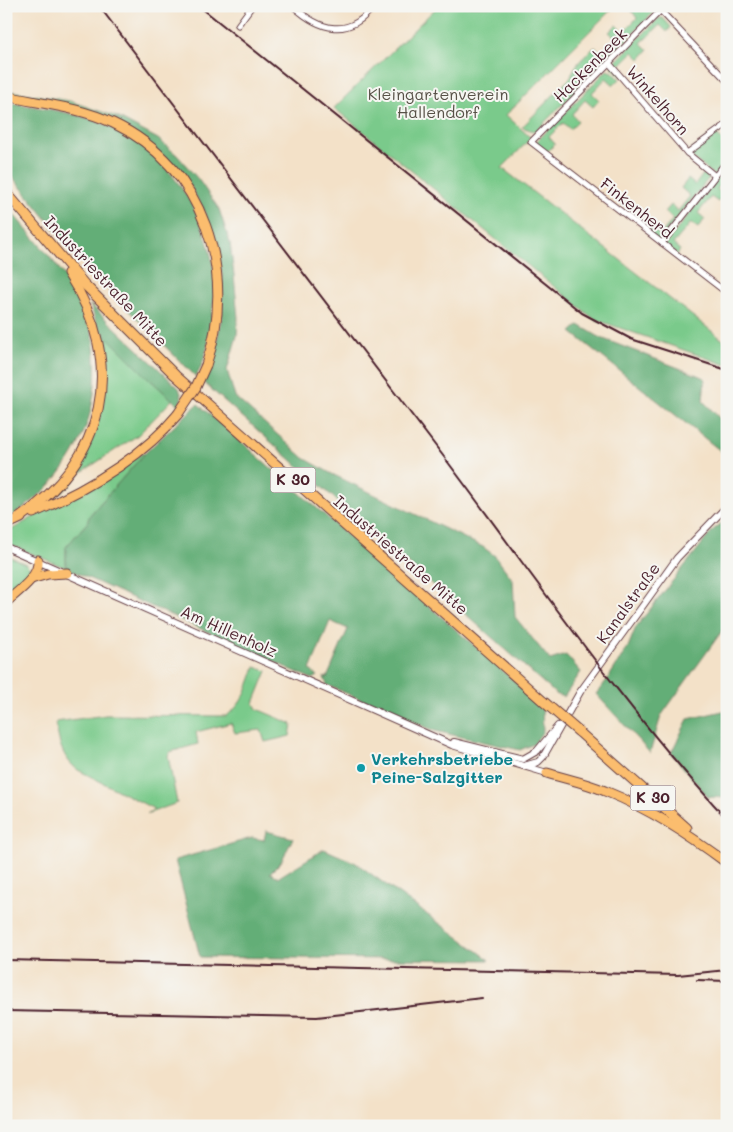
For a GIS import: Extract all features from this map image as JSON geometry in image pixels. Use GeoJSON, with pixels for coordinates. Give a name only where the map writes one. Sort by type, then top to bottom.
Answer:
{"type":"FeatureCollection","features":[{"type":"Feature","properties":{"kind":"main road"},"geometry":{"type":"LineString","coordinates":[[6,96],[70,108],[114,123],[151,147],[184,183],[205,221],[217,264],[218,315],[206,365],[192,394],[178,414],[149,445],[110,472],[44,508],[6,525]]}},
{"type":"Feature","properties":{"kind":"main road","name":"Industriestraße Mitte"},"geometry":{"type":"LineString","coordinates":[[6,192],[92,292],[175,375],[727,863]]}},
{"type":"Feature","properties":{"kind":"main road"},"geometry":{"type":"LineString","coordinates":[[16,520],[40,502],[72,469],[87,441],[100,400],[102,365],[95,325],[78,288],[52,247]]}},
{"type":"Feature","properties":{"kind":"main road"},"geometry":{"type":"LineString","coordinates":[[6,602],[31,579],[38,566],[38,560]]}},
{"type":"Feature","properties":{"kind":"main road"},"geometry":{"type":"LineString","coordinates":[[31,579],[48,574],[67,573]]}},
{"type":"Feature","properties":{"kind":"main road"},"geometry":{"type":"LineString","coordinates":[[547,773],[604,790],[647,810],[679,828],[727,863]]}},
{"type":"Feature","properties":{"kind":"street"},"geometry":{"type":"LineString","coordinates":[[238,25],[252,6]]}},
{"type":"Feature","properties":{"kind":"street"},"geometry":{"type":"LineString","coordinates":[[293,6],[316,23],[327,28],[337,28],[358,22],[374,6]]}},
{"type":"Feature","properties":{"kind":"street","name":"Hackenbeek"},"geometry":{"type":"LineString","coordinates":[[531,142],[665,6]]}},
{"type":"Feature","properties":{"kind":"street"},"geometry":{"type":"LineString","coordinates":[[661,11],[727,81]]}},
{"type":"Feature","properties":{"kind":"street","name":"Winkelhorn"},"geometry":{"type":"LineString","coordinates":[[609,63],[687,153],[715,176]]}},
{"type":"Feature","properties":{"kind":"street"},"geometry":{"type":"LineString","coordinates":[[687,153],[727,124]]}},
{"type":"Feature","properties":{"kind":"street","name":"Finkenherd"},"geometry":{"type":"LineString","coordinates":[[531,142],[727,293]]}},
{"type":"Feature","properties":{"kind":"street"},"geometry":{"type":"LineString","coordinates":[[662,243],[727,161]]}},
{"type":"Feature","properties":{"kind":"street","name":"Kanalstraße"},"geometry":{"type":"LineString","coordinates":[[538,762],[548,750],[560,724],[584,686],[678,558],[727,506]]}},
{"type":"Feature","properties":{"kind":"street","name":"Am Hillenholz"},"geometry":{"type":"LineString","coordinates":[[6,546],[452,745],[547,773]]}},
{"type":"Feature","properties":{"kind":"street","name":"Kanalstraße"},"geometry":{"type":"LineString","coordinates":[[537,751],[560,724]]}},
{"type":"Feature","properties":{"kind":"street","name":"Am Hillenholz"},"geometry":{"type":"LineString","coordinates":[[442,739],[518,759],[524,759],[537,751]]}},
{"type":"Feature","properties":{"kind":"street"},"geometry":{"type":"LineString","coordinates":[[537,751],[538,762],[547,773]]}},
{"type":"Feature","properties":{"kind":"street"},"geometry":{"type":"LineString","coordinates":[[522,766],[538,762]]}},
{"type":"Feature","properties":{"kind":"green space","name":"Kleingartenverein Hallendorf"},"geometry":{"type":"Polygon","coordinates":[[[438,6],[615,6],[506,115],[531,138],[502,168],[727,343],[727,365],[594,319],[334,108],[438,6]]]}},
{"type":"Feature","properties":{"kind":"green space"},"geometry":{"type":"Polygon","coordinates":[[[635,6],[642,6],[646,9],[649,6],[660,6],[535,132],[522,127],[571,77],[577,64],[584,57],[595,47],[602,53],[616,39],[609,32],[616,25],[623,32],[637,18],[631,10],[635,6]]]}},
{"type":"Feature","properties":{"kind":"green space"},"geometry":{"type":"Polygon","coordinates":[[[659,18],[663,18],[671,27],[667,32],[660,25],[641,43],[648,50],[640,59],[633,52],[618,67],[625,74],[622,77],[611,66],[659,18]]]}},
{"type":"Feature","properties":{"kind":"green space"},"geometry":{"type":"Polygon","coordinates":[[[607,70],[613,72],[620,79],[614,85],[606,78],[592,93],[599,100],[593,107],[585,100],[572,114],[578,121],[570,129],[563,123],[549,137],[555,144],[546,153],[534,144],[607,70]]]}},
{"type":"Feature","properties":{"kind":"green space"},"geometry":{"type":"Polygon","coordinates":[[[6,90],[70,101],[117,117],[113,120],[6,93],[6,90]]]}},
{"type":"Feature","properties":{"kind":"green space"},"geometry":{"type":"Polygon","coordinates":[[[6,102],[81,116],[110,127],[142,146],[174,177],[187,196],[206,237],[212,259],[215,285],[209,339],[203,362],[196,377],[105,287],[66,243],[6,169],[6,102]]]}},
{"type":"Feature","properties":{"kind":"green space"},"geometry":{"type":"Polygon","coordinates":[[[117,117],[158,139],[177,155],[198,179],[219,209],[230,243],[238,318],[237,336],[227,370],[235,397],[304,458],[332,474],[483,547],[495,556],[513,580],[515,617],[550,660],[566,655],[581,672],[564,697],[557,695],[203,382],[217,341],[222,315],[222,275],[214,236],[204,211],[191,188],[113,120],[117,117]]]}},
{"type":"Feature","properties":{"kind":"green space"},"geometry":{"type":"Polygon","coordinates":[[[714,133],[727,144],[727,161],[715,176],[687,153],[714,133]]]}},
{"type":"Feature","properties":{"kind":"green space"},"geometry":{"type":"Polygon","coordinates":[[[704,173],[709,178],[659,241],[648,232],[651,228],[660,235],[673,219],[665,212],[671,205],[678,211],[690,196],[681,188],[688,179],[695,185],[704,173]]]}},
{"type":"Feature","properties":{"kind":"green space"},"geometry":{"type":"Polygon","coordinates":[[[720,174],[725,178],[717,189],[724,195],[718,202],[711,197],[698,213],[705,219],[698,228],[691,223],[673,244],[680,250],[677,255],[665,245],[720,174]]]}},
{"type":"Feature","properties":{"kind":"green space"},"geometry":{"type":"Polygon","coordinates":[[[6,205],[66,278],[85,310],[93,338],[95,384],[91,408],[84,431],[74,452],[61,472],[27,506],[6,519],[6,205]]]}},
{"type":"Feature","properties":{"kind":"green space"},"geometry":{"type":"Polygon","coordinates":[[[90,304],[179,388],[182,397],[179,406],[98,328],[90,304]]]}},
{"type":"Feature","properties":{"kind":"green space"},"geometry":{"type":"Polygon","coordinates":[[[579,325],[601,338],[705,378],[703,401],[727,426],[727,456],[571,332],[579,325]]]}},
{"type":"Feature","properties":{"kind":"green space"},"geometry":{"type":"Polygon","coordinates":[[[98,328],[147,377],[173,399],[138,435],[79,474],[69,487],[42,505],[75,468],[87,447],[96,425],[102,401],[104,377],[103,353],[98,328]]]}},
{"type":"Feature","properties":{"kind":"green space"},"geometry":{"type":"Polygon","coordinates":[[[198,404],[542,705],[543,731],[534,744],[520,750],[435,731],[327,685],[324,677],[327,678],[348,629],[330,621],[310,670],[317,676],[312,679],[66,568],[66,547],[87,523],[90,515],[144,454],[198,404]]]}},
{"type":"Feature","properties":{"kind":"green space"},"geometry":{"type":"Polygon","coordinates":[[[143,453],[90,515],[87,523],[66,547],[66,568],[6,543],[6,533],[143,453]]]}},
{"type":"Feature","properties":{"kind":"green space"},"geometry":{"type":"Polygon","coordinates":[[[727,519],[727,624],[661,716],[650,753],[596,694],[628,647],[636,627],[713,530],[727,519]]]}},
{"type":"Feature","properties":{"kind":"green space"},"geometry":{"type":"Polygon","coordinates":[[[6,555],[26,564],[32,570],[6,596],[6,555]]]}},
{"type":"Feature","properties":{"kind":"green space"},"geometry":{"type":"Polygon","coordinates":[[[255,667],[267,671],[254,703],[257,709],[292,724],[290,736],[265,742],[261,730],[235,733],[231,723],[196,732],[198,744],[170,752],[168,756],[177,803],[147,814],[154,809],[78,770],[68,760],[62,749],[56,722],[106,715],[226,716],[241,700],[255,667]]]}},
{"type":"Feature","properties":{"kind":"green space"},"geometry":{"type":"Polygon","coordinates":[[[727,710],[727,798],[708,797],[671,753],[688,719],[727,710]]]}},
{"type":"Feature","properties":{"kind":"green space"},"geometry":{"type":"Polygon","coordinates":[[[266,831],[293,838],[281,862],[270,873],[279,877],[324,849],[356,863],[490,960],[200,957],[175,860],[252,838],[264,840],[266,831]]]}},
{"type":"Feature","properties":{"kind":"railway"},"geometry":{"type":"LineString","coordinates":[[99,6],[401,400],[581,642],[652,732],[727,819]]}},
{"type":"Feature","properties":{"kind":"railway"},"geometry":{"type":"LineString","coordinates":[[199,6],[582,313],[631,339],[727,370]]}},
{"type":"Feature","properties":{"kind":"railway"},"geometry":{"type":"LineString","coordinates":[[6,960],[678,975],[727,970]]}},
{"type":"Feature","properties":{"kind":"railway"},"geometry":{"type":"LineString","coordinates":[[697,980],[727,981]]}},
{"type":"Feature","properties":{"kind":"railway"},"geometry":{"type":"LineString","coordinates":[[6,1011],[317,1017],[482,998]]}},
{"type":"Feature","properties":{"kind":"place","name":"Verkehrsbetriebe Peine-Salzgitter"},"geometry":{"type":"Point","coordinates":[361,768]}}]}
